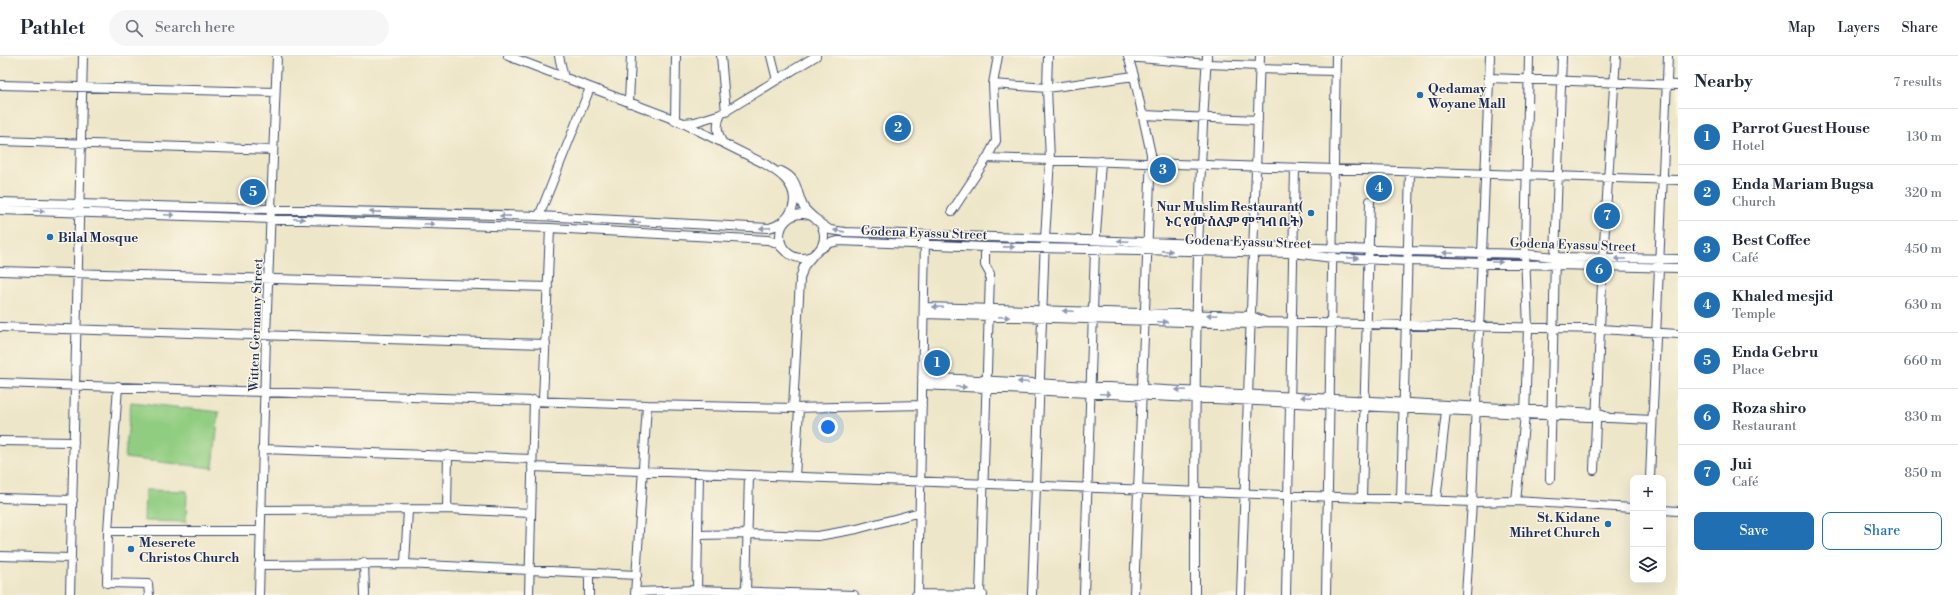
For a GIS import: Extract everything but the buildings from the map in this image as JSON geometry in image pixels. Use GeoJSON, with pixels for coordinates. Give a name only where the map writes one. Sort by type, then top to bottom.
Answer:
{"type":"FeatureCollection","features":[{"type":"Feature","properties":{"kind":"street"},"geometry":{"type":"LineString","coordinates":[[70,595],[83,56]]}},
{"type":"Feature","properties":{"kind":"street","name":"Witten Germany Street"},"geometry":{"type":"LineString","coordinates":[[259,595],[262,448],[277,56]]}},
{"type":"Feature","properties":{"kind":"street"},"geometry":{"type":"LineString","coordinates":[[508,56],[678,122],[788,175],[798,190],[803,206],[815,219],[823,233],[823,242],[817,252],[804,266],[800,279]]}},
{"type":"Feature","properties":{"kind":"street"},"geometry":{"type":"LineString","coordinates":[[559,56],[564,78]]}},
{"type":"Feature","properties":{"kind":"street"},"geometry":{"type":"LineString","coordinates":[[629,103],[631,56]]}},
{"type":"Feature","properties":{"kind":"street"},"geometry":{"type":"LineString","coordinates":[[676,56],[678,122]]}},
{"type":"Feature","properties":{"kind":"street"},"geometry":{"type":"LineString","coordinates":[[721,56],[724,113],[717,123],[722,142]]}},
{"type":"Feature","properties":{"kind":"street"},"geometry":{"type":"LineString","coordinates":[[771,56],[777,80]]}},
{"type":"Feature","properties":{"kind":"street"},"geometry":{"type":"LineString","coordinates":[[678,122],[695,122],[724,113],[816,56]]}},
{"type":"Feature","properties":{"kind":"street"},"geometry":{"type":"LineString","coordinates":[[952,211],[988,158],[996,141],[993,84],[998,56]]}},
{"type":"Feature","properties":{"kind":"street"},"geometry":{"type":"LineString","coordinates":[[1032,595],[1045,238],[1050,160],[1047,88],[1048,56]]}},
{"type":"Feature","properties":{"kind":"street"},"geometry":{"type":"LineString","coordinates":[[1134,595],[1151,154],[1134,76],[1128,56],[1207,60],[1259,67],[1336,72]]}},
{"type":"Feature","properties":{"kind":"street"},"geometry":{"type":"LineString","coordinates":[[1241,595],[1260,56]]}},
{"type":"Feature","properties":{"kind":"street"},"geometry":{"type":"LineString","coordinates":[[1326,595],[1336,56]]}},
{"type":"Feature","properties":{"kind":"street"},"geometry":{"type":"LineString","coordinates":[[1466,595],[1472,502],[1490,56]]}},
{"type":"Feature","properties":{"kind":"street"},"geometry":{"type":"LineString","coordinates":[[1516,502],[1526,412],[1528,328],[1524,263],[1529,56]]}},
{"type":"Feature","properties":{"kind":"street"},"geometry":{"type":"LineString","coordinates":[[1550,479],[1562,56]]}},
{"type":"Feature","properties":{"kind":"street"},"geometry":{"type":"LineString","coordinates":[[1594,470],[1603,263],[1616,56]]}},
{"type":"Feature","properties":{"kind":"street"},"geometry":{"type":"LineString","coordinates":[[1650,475],[1668,56]]}},
{"type":"Feature","properties":{"kind":"street"},"geometry":{"type":"LineString","coordinates":[[1195,595],[1198,247],[1200,164],[1207,60]]}},
{"type":"Feature","properties":{"kind":"street"},"geometry":{"type":"LineString","coordinates":[[993,84],[1047,88],[1134,76]]}},
{"type":"Feature","properties":{"kind":"street"},"geometry":{"type":"LineString","coordinates":[[1489,78],[1678,85]]}},
{"type":"Feature","properties":{"kind":"street"},"geometry":{"type":"LineString","coordinates":[[0,85],[275,92]]}},
{"type":"Feature","properties":{"kind":"street"},"geometry":{"type":"LineString","coordinates":[[539,216],[590,88]]}},
{"type":"Feature","properties":{"kind":"street"},"geometry":{"type":"LineString","coordinates":[[1143,115],[1258,120]]}},
{"type":"Feature","properties":{"kind":"street"},"geometry":{"type":"LineString","coordinates":[[0,141],[273,150]]}},
{"type":"Feature","properties":{"kind":"street"},"geometry":{"type":"LineString","coordinates":[[988,158],[1200,164],[1256,168],[1526,176],[1559,175],[1678,180]]}},
{"type":"Feature","properties":{"kind":"street"},"geometry":{"type":"LineString","coordinates":[[1084,595],[1095,249],[1101,161]]}},
{"type":"Feature","properties":{"kind":"street"},"geometry":{"type":"LineString","coordinates":[[763,163],[787,181],[792,193],[793,205],[784,222],[780,235],[781,244],[788,253],[803,258],[817,252]]}},
{"type":"Feature","properties":{"kind":"street"},"geometry":{"type":"LineString","coordinates":[[1286,595],[1295,168]]}},
{"type":"Feature","properties":{"kind":"street"},"geometry":{"type":"LineString","coordinates":[[1401,500],[1410,172]]}},
{"type":"Feature","properties":{"kind":"street"},"geometry":{"type":"LineString","coordinates":[[1362,498],[1370,201]]}},
{"type":"Feature","properties":{"kind":"street"},"geometry":{"type":"LineString","coordinates":[[0,202],[270,219],[550,228],[768,240],[777,243],[796,261],[800,279],[795,477]]}},
{"type":"Feature","properties":{"kind":"street"},"geometry":{"type":"LineString","coordinates":[[0,210],[80,208],[416,213],[539,216],[764,228],[779,226],[796,215],[805,214],[815,219]]}},
{"type":"Feature","properties":{"kind":"street"},"geometry":{"type":"LineString","coordinates":[[415,223],[416,213]]}},
{"type":"Feature","properties":{"kind":"street","name":"Godena Eyassu Street"},"geometry":{"type":"LineString","coordinates":[[815,219],[826,228],[840,232],[1096,240],[1147,246]]}},
{"type":"Feature","properties":{"kind":"street"},"geometry":{"type":"LineString","coordinates":[[651,223],[651,234]]}},
{"type":"Feature","properties":{"kind":"street"},"geometry":{"type":"LineString","coordinates":[[543,401],[550,228]]}},
{"type":"Feature","properties":{"kind":"street"},"geometry":{"type":"LineString","coordinates":[[925,234],[918,595],[983,595]]}},
{"type":"Feature","properties":{"kind":"street","name":"Godena Eyassu Street"},"geometry":{"type":"LineString","coordinates":[[817,252],[834,242],[1095,249],[1147,246],[1294,250],[1333,248],[1408,251],[1524,263],[1555,261],[1659,263],[1678,268]]}},
{"type":"Feature","properties":{"kind":"street"},"geometry":{"type":"LineString","coordinates":[[980,595],[990,274],[985,265],[985,247]]}},
{"type":"Feature","properties":{"kind":"street","name":"Godena Eyassu Street"},"geometry":{"type":"LineString","coordinates":[[1294,250],[1332,258],[1408,261],[1482,258],[1525,254],[1555,261]]}},
{"type":"Feature","properties":{"kind":"street"},"geometry":{"type":"LineString","coordinates":[[1659,263],[1678,259]]}},
{"type":"Feature","properties":{"kind":"street"},"geometry":{"type":"LineString","coordinates":[[0,271],[548,287]]}},
{"type":"Feature","properties":{"kind":"street"},"geometry":{"type":"LineString","coordinates":[[924,311],[1251,320],[1331,325],[1601,329],[1678,334]]}},
{"type":"Feature","properties":{"kind":"street"},"geometry":{"type":"LineString","coordinates":[[0,327],[546,344]]}},
{"type":"Feature","properties":{"kind":"street"},"geometry":{"type":"LineString","coordinates":[[922,381],[1248,397],[1652,420]]}},
{"type":"Feature","properties":{"kind":"street"},"geometry":{"type":"LineString","coordinates":[[0,383],[647,405],[796,408],[922,405]]}},
{"type":"Feature","properties":{"kind":"street"},"geometry":{"type":"LineString","coordinates":[[118,386],[108,531],[107,583],[148,584],[149,595]]}},
{"type":"Feature","properties":{"kind":"street"},"geometry":{"type":"LineString","coordinates":[[529,595],[534,400]]}},
{"type":"Feature","properties":{"kind":"street"},"geometry":{"type":"LineString","coordinates":[[647,405],[635,593],[679,593],[697,590],[733,593],[746,591],[782,594],[854,595]]}},
{"type":"Feature","properties":{"kind":"street"},"geometry":{"type":"LineString","coordinates":[[1403,406],[1446,411],[1476,410]]}},
{"type":"Feature","properties":{"kind":"street"},"geometry":{"type":"LineString","coordinates":[[1436,501],[1446,411]]}},
{"type":"Feature","properties":{"kind":"street"},"geometry":{"type":"LineString","coordinates":[[0,441],[74,442]]}},
{"type":"Feature","properties":{"kind":"street"},"geometry":{"type":"LineString","coordinates":[[262,448],[448,455],[642,471],[1401,500],[1516,502],[1630,508]]}},
{"type":"Feature","properties":{"kind":"street"},"geometry":{"type":"LineString","coordinates":[[447,509],[448,455]]}},
{"type":"Feature","properties":{"kind":"street"},"geometry":{"type":"LineString","coordinates":[[697,590],[699,473]]}},
{"type":"Feature","properties":{"kind":"street"},"geometry":{"type":"LineString","coordinates":[[746,591],[749,475]]}},
{"type":"Feature","properties":{"kind":"street"},"geometry":{"type":"LineString","coordinates":[[0,498],[72,500]]}},
{"type":"Feature","properties":{"kind":"street"},"geometry":{"type":"LineString","coordinates":[[261,510],[447,509],[531,513]]}},
{"type":"Feature","properties":{"kind":"street"},"geometry":{"type":"LineString","coordinates":[[405,564],[408,510]]}},
{"type":"Feature","properties":{"kind":"street"},"geometry":{"type":"LineString","coordinates":[[1666,510],[1678,511]]}},
{"type":"Feature","properties":{"kind":"street"},"geometry":{"type":"LineString","coordinates":[[698,535],[748,534],[818,536],[852,530],[920,512]]}},
{"type":"Feature","properties":{"kind":"street"},"geometry":{"type":"LineString","coordinates":[[108,531],[260,531]]}},
{"type":"Feature","properties":{"kind":"street"},"geometry":{"type":"LineString","coordinates":[[0,556],[71,558]]}},
{"type":"Feature","properties":{"kind":"street"},"geometry":{"type":"LineString","coordinates":[[259,565],[364,563],[405,564],[637,575]]}},
{"type":"Feature","properties":{"kind":"street"},"geometry":{"type":"LineString","coordinates":[[364,563],[365,595]]}},
{"type":"Feature","properties":{"kind":"street"},"geometry":{"type":"LineString","coordinates":[[589,573],[589,595]]}},
{"type":"Feature","properties":{"kind":"green space"},"geometry":{"type":"Polygon","coordinates":[[[131,402],[219,412],[213,468],[125,458],[131,402]]]}},
{"type":"Feature","properties":{"kind":"green space"},"geometry":{"type":"Polygon","coordinates":[[[145,490],[187,491],[186,522],[144,521],[145,490]]]}},
{"type":"Feature","properties":{"kind":"place","name":"Qedamay Woyane Mall"},"geometry":{"type":"Point","coordinates":[1420,95]}},
{"type":"Feature","properties":{"kind":"place","name":"Enda Mariam Bugsa"},"geometry":{"type":"Point","coordinates":[898,128]}},
{"type":"Feature","properties":{"kind":"place","name":"Best Coffee"},"geometry":{"type":"Point","coordinates":[1163,170]}},
{"type":"Feature","properties":{"kind":"place","name":"Khaled mesjid"},"geometry":{"type":"Point","coordinates":[1379,188]}},
{"type":"Feature","properties":{"kind":"place","name":"Enda Gebru"},"geometry":{"type":"Point","coordinates":[253,192]}},
{"type":"Feature","properties":{"kind":"place","name":"Nur Muslim Restaurant( ኑር የሙስሊም ምግብ ቤት)"},"geometry":{"type":"Point","coordinates":[1311,213]}},
{"type":"Feature","properties":{"kind":"place","name":"Jui"},"geometry":{"type":"Point","coordinates":[1607,216]}},
{"type":"Feature","properties":{"kind":"place","name":"Bilal Mosque"},"geometry":{"type":"Point","coordinates":[50,237]}},
{"type":"Feature","properties":{"kind":"place","name":"Roza shiro"},"geometry":{"type":"Point","coordinates":[1599,270]}},
{"type":"Feature","properties":{"kind":"place","name":"Parrot Guest House"},"geometry":{"type":"Point","coordinates":[937,363]}},
{"type":"Feature","properties":{"kind":"place","name":"St. Kidane Mihret Church"},"geometry":{"type":"Point","coordinates":[1608,524]}},
{"type":"Feature","properties":{"kind":"place","name":"Meserete Christos Church"},"geometry":{"type":"Point","coordinates":[131,549]}}]}
